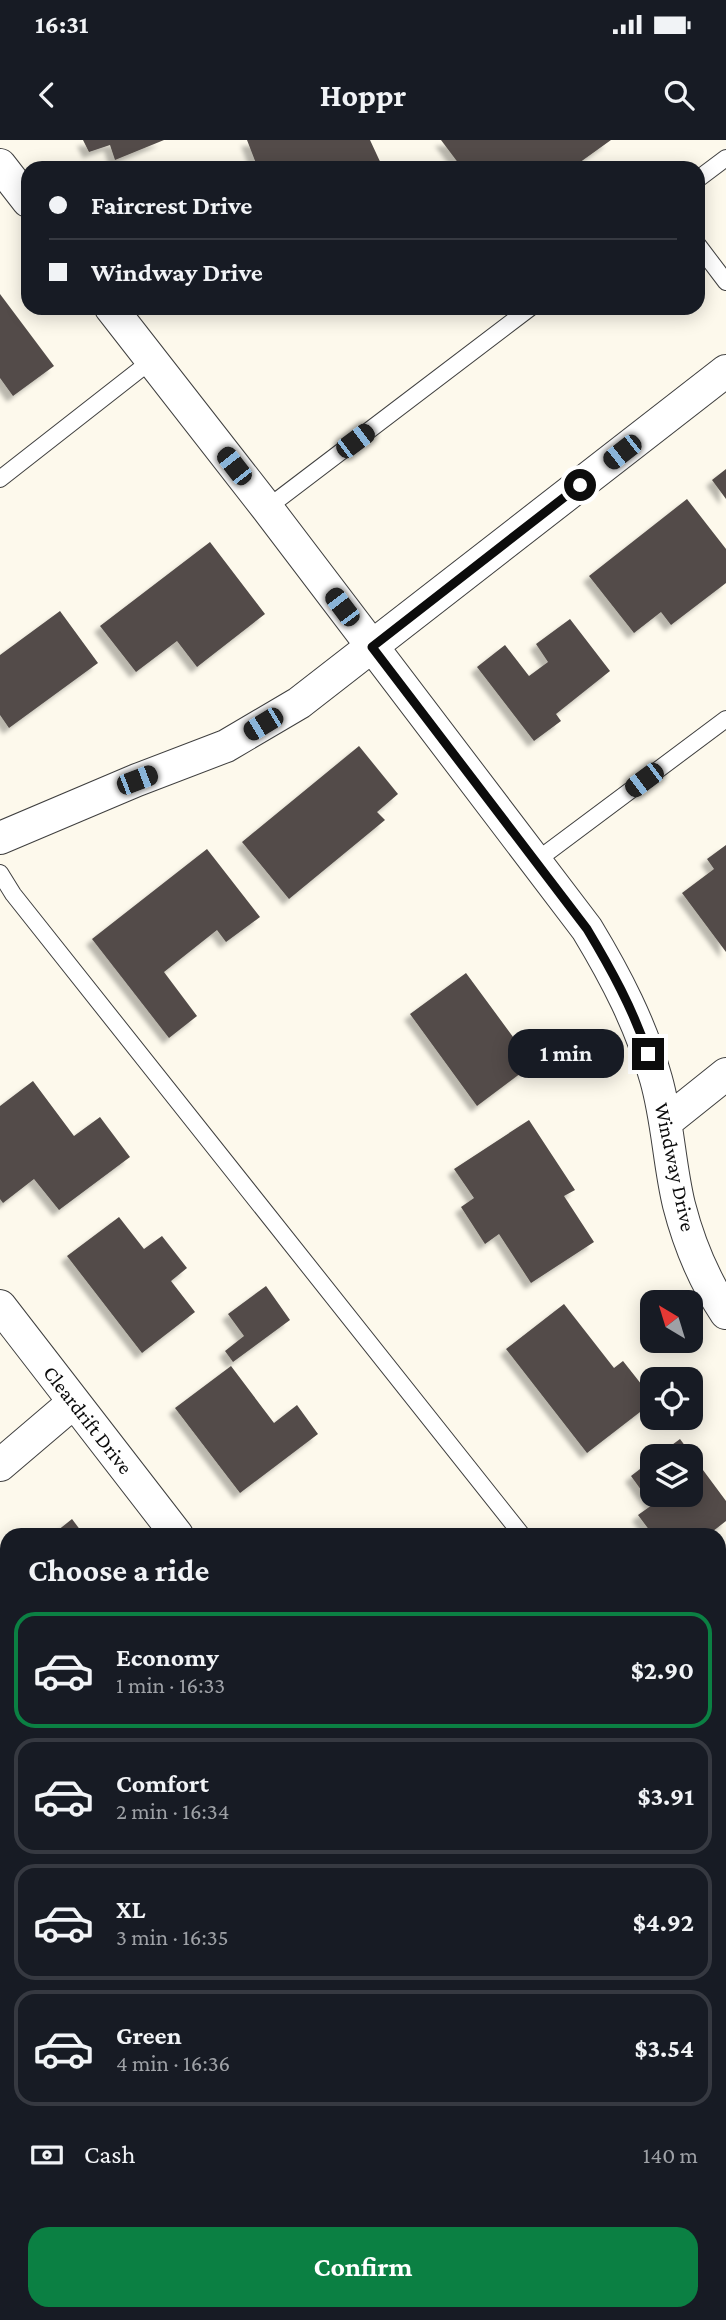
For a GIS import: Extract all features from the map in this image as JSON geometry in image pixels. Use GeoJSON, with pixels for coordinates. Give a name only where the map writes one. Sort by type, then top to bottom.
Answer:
{"type":"FeatureCollection","features":[{"type":"Feature","properties":{"kind":"street"},"geometry":{"type":"LineString","coordinates":[[0,165],[21,192]]}},
{"type":"Feature","properties":{"kind":"street","name":"Windway Drive"},"geometry":{"type":"LineString","coordinates":[[117,315],[587,929],[615,977],[639,1027],[666,1122],[679,1205],[697,1262],[726,1313]]}},
{"type":"Feature","properties":{"kind":"street"},"geometry":{"type":"LineString","coordinates":[[0,838],[226,746],[299,703],[726,371]]}},
{"type":"Feature","properties":{"kind":"street"},"geometry":{"type":"LineString","coordinates":[[666,1122],[726,1074]]}},
{"type":"Feature","properties":{"kind":"street","name":"Cleardrift Drive"},"geometry":{"type":"LineString","coordinates":[[0,1306],[172,1528]]}},
{"type":"Feature","properties":{"kind":"street"},"geometry":{"type":"LineString","coordinates":[[0,1465],[74,1402]]}},
{"type":"Feature","properties":{"kind":"lane"},"geometry":{"type":"LineString","coordinates":[[705,174],[726,158]]}},
{"type":"Feature","properties":{"kind":"lane"},"geometry":{"type":"LineString","coordinates":[[705,254],[726,282]]}},
{"type":"Feature","properties":{"kind":"lane"},"geometry":{"type":"LineString","coordinates":[[267,508],[521,315]]}},
{"type":"Feature","properties":{"kind":"lane"},"geometry":{"type":"LineString","coordinates":[[0,480],[152,360]]}},
{"type":"Feature","properties":{"kind":"lane"},"geometry":{"type":"LineString","coordinates":[[536,861],[726,719]]}},
{"type":"Feature","properties":{"kind":"lane"},"geometry":{"type":"LineString","coordinates":[[0,873],[13,894],[516,1528]]}},
{"type":"Feature","properties":{"kind":"building"},"geometry":{"type":"Polygon","coordinates":[[[83,140],[164,140],[115,160],[110,145],[89,152],[83,140]]]}},
{"type":"Feature","properties":{"kind":"building"},"geometry":{"type":"Polygon","coordinates":[[[247,140],[370,140],[380,161],[255,161],[247,140]]]}},
{"type":"Feature","properties":{"kind":"building"},"geometry":{"type":"Polygon","coordinates":[[[441,140],[611,140],[582,161],[457,161],[441,140]]]}},
{"type":"Feature","properties":{"kind":"building"},"geometry":{"type":"Polygon","coordinates":[[[0,294],[54,366],[13,396],[0,378],[0,294]]]}},
{"type":"Feature","properties":{"kind":"building"},"geometry":{"type":"Polygon","coordinates":[[[726,469],[726,499],[712,480],[726,469]]]}},
{"type":"Feature","properties":{"kind":"building"},"geometry":{"type":"Polygon","coordinates":[[[687,499],[726,549],[726,583],[671,625],[661,612],[634,633],[589,576],[687,499]]]}},
{"type":"Feature","properties":{"kind":"building"},"geometry":{"type":"Polygon","coordinates":[[[210,542],[265,614],[197,667],[177,641],[136,672],[100,626],[210,542]]]}},
{"type":"Feature","properties":{"kind":"building"},"geometry":{"type":"Polygon","coordinates":[[[60,611],[98,663],[9,728],[0,715],[0,655],[60,611]]]}},
{"type":"Feature","properties":{"kind":"building"},"geometry":{"type":"Polygon","coordinates":[[[570,619],[610,671],[556,714],[561,721],[534,741],[477,667],[505,645],[529,676],[548,662],[536,644],[570,619]]]}},
{"type":"Feature","properties":{"kind":"building"},"geometry":{"type":"Polygon","coordinates":[[[359,746],[398,794],[377,812],[385,820],[289,899],[242,842],[359,746]]]}},
{"type":"Feature","properties":{"kind":"building"},"geometry":{"type":"Polygon","coordinates":[[[726,845],[726,952],[682,893],[714,869],[707,859],[726,845]]]}},
{"type":"Feature","properties":{"kind":"building"},"geometry":{"type":"Polygon","coordinates":[[[207,849],[260,917],[226,942],[217,930],[164,972],[197,1016],[169,1038],[92,939],[207,849]]]}},
{"type":"Feature","properties":{"kind":"building"},"geometry":{"type":"Polygon","coordinates":[[[466,973],[533,1064],[477,1106],[410,1014],[466,973]]]}},
{"type":"Feature","properties":{"kind":"building"},"geometry":{"type":"Polygon","coordinates":[[[33,1081],[74,1136],[100,1117],[130,1157],[59,1210],[34,1179],[3,1203],[0,1199],[0,1106],[33,1081]]]}},
{"type":"Feature","properties":{"kind":"building"},"geometry":{"type":"Polygon","coordinates":[[[529,1120],[575,1190],[564,1196],[594,1242],[531,1283],[499,1234],[485,1244],[461,1207],[474,1198],[454,1169],[529,1120]]]}},
{"type":"Feature","properties":{"kind":"building"},"geometry":{"type":"Polygon","coordinates":[[[119,1217],[144,1249],[162,1236],[187,1268],[171,1281],[195,1312],[142,1353],[67,1256],[119,1217]]]}},
{"type":"Feature","properties":{"kind":"building"},"geometry":{"type":"Polygon","coordinates":[[[266,1286],[290,1320],[233,1362],[225,1351],[244,1336],[228,1314],[266,1286]]]}},
{"type":"Feature","properties":{"kind":"building"},"geometry":{"type":"Polygon","coordinates":[[[564,1304],[614,1368],[623,1361],[640,1383],[640,1412],[587,1453],[506,1349],[564,1304]]]}},
{"type":"Feature","properties":{"kind":"building"},"geometry":{"type":"Polygon","coordinates":[[[231,1366],[274,1423],[297,1405],[318,1434],[240,1493],[175,1408],[231,1366]]]}},
{"type":"Feature","properties":{"kind":"building"},"geometry":{"type":"Polygon","coordinates":[[[640,1469],[640,1488],[631,1476],[640,1469]]]}},
{"type":"Feature","properties":{"kind":"building"},"geometry":{"type":"Polygon","coordinates":[[[703,1470],[726,1501],[726,1521],[717,1528],[648,1528],[638,1515],[649,1507],[703,1507],[703,1470]]]}},
{"type":"Feature","properties":{"kind":"building"},"geometry":{"type":"Polygon","coordinates":[[[72,1519],[79,1528],[61,1528],[72,1519]]]}},
{"type":"Feature","properties":{"kind":"route"},"geometry":{"type":"LineString","coordinates":[[580,485],[372,647],[587,929],[615,977],[639,1027],[648,1054]]}}]}
